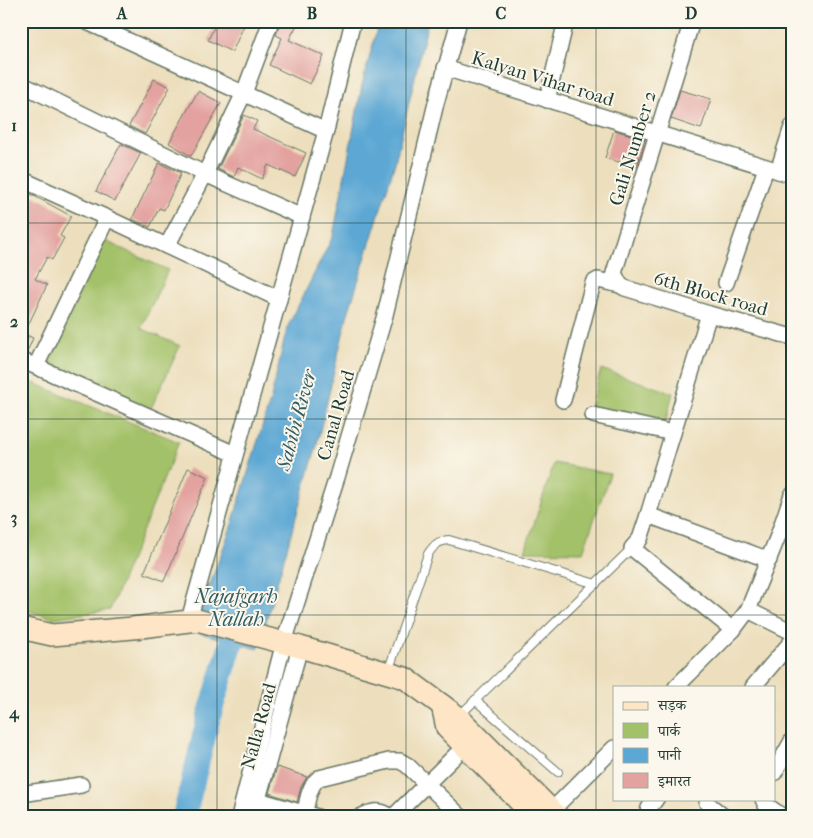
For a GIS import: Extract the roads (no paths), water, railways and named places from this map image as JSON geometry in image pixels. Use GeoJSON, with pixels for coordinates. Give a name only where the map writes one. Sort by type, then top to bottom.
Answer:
{"type":"FeatureCollection","features":[{"type":"Feature","properties":{"kind":"street"},"geometry":{"type":"LineString","coordinates":[[85,21],[326,131]]}},
{"type":"Feature","properties":{"kind":"street"},"geometry":{"type":"LineString","coordinates":[[167,246],[205,174],[244,93],[271,21]]}},
{"type":"Feature","properties":{"kind":"street"},"geometry":{"type":"LineString","coordinates":[[193,620],[236,454],[326,131],[353,21]]}},
{"type":"Feature","properties":{"kind":"street","name":"Canal Road"},"geometry":{"type":"LineString","coordinates":[[239,817],[286,643],[338,477],[385,315],[445,68],[459,21]]}},
{"type":"Feature","properties":{"kind":"street"},"geometry":{"type":"LineString","coordinates":[[547,100],[566,21]]}},
{"type":"Feature","properties":{"kind":"street","name":"Gali Number 2"},"geometry":{"type":"LineString","coordinates":[[620,285],[614,273],[692,21]]}},
{"type":"Feature","properties":{"kind":"street"},"geometry":{"type":"LineString","coordinates":[[788,21],[792,23]]}},
{"type":"Feature","properties":{"kind":"street","name":"Kalyan Vihar road"},"geometry":{"type":"LineString","coordinates":[[445,68],[657,135]]}},
{"type":"Feature","properties":{"kind":"street"},"geometry":{"type":"LineString","coordinates":[[21,84],[205,174],[302,217]]}},
{"type":"Feature","properties":{"kind":"street"},"geometry":{"type":"LineString","coordinates":[[726,283],[779,172],[792,128]]}},
{"type":"Feature","properties":{"kind":"street"},"geometry":{"type":"LineString","coordinates":[[657,135],[779,172]]}},
{"type":"Feature","properties":{"kind":"street"},"geometry":{"type":"LineString","coordinates":[[21,179],[279,299]]}},
{"type":"Feature","properties":{"kind":"street"},"geometry":{"type":"LineString","coordinates":[[36,366],[107,218]]}},
{"type":"Feature","properties":{"kind":"street","name":"6th Block road"},"geometry":{"type":"LineString","coordinates":[[563,400],[594,283],[598,280],[792,337]]}},
{"type":"Feature","properties":{"kind":"street"},"geometry":{"type":"LineString","coordinates":[[709,314],[648,516],[640,539],[632,548],[733,630]]}},
{"type":"Feature","properties":{"kind":"street"},"geometry":{"type":"LineString","coordinates":[[21,360],[236,454]]}},
{"type":"Feature","properties":{"kind":"street"},"geometry":{"type":"LineString","coordinates":[[593,415],[673,433]]}},
{"type":"Feature","properties":{"kind":"street"},"geometry":{"type":"LineString","coordinates":[[677,686],[733,630],[748,610],[769,560],[792,495]]}},
{"type":"Feature","properties":{"kind":"street"},"geometry":{"type":"LineString","coordinates":[[648,516],[769,560]]}},
{"type":"Feature","properties":{"kind":"street"},"geometry":{"type":"LineString","coordinates":[[748,610],[792,632]]}},
{"type":"Feature","properties":{"kind":"street"},"geometry":{"type":"LineString","coordinates":[[21,628],[52,635],[133,628],[193,620],[286,643],[405,678],[450,711],[548,815]]}},
{"type":"Feature","properties":{"kind":"street","name":"Nalla Road"},"geometry":{"type":"LineString","coordinates":[[253,817],[258,800],[286,643]]}},
{"type":"Feature","properties":{"kind":"street"},"geometry":{"type":"LineString","coordinates":[[754,686],[788,646]]}},
{"type":"Feature","properties":{"kind":"street"},"geometry":{"type":"LineString","coordinates":[[767,686],[788,646]]}},
{"type":"Feature","properties":{"kind":"street"},"geometry":{"type":"LineString","coordinates":[[450,711],[447,728],[465,746],[548,815]]}},
{"type":"Feature","properties":{"kind":"street"},"geometry":{"type":"LineString","coordinates":[[776,769],[792,741]]}},
{"type":"Feature","properties":{"kind":"street"},"geometry":{"type":"LineString","coordinates":[[360,817],[377,811],[386,813],[391,817],[465,746]]}},
{"type":"Feature","properties":{"kind":"street"},"geometry":{"type":"LineString","coordinates":[[548,815],[613,749]]}},
{"type":"Feature","properties":{"kind":"street"},"geometry":{"type":"LineString","coordinates":[[258,800],[309,816],[314,782],[323,777],[389,760],[400,761],[461,817]]}},
{"type":"Feature","properties":{"kind":"street"},"geometry":{"type":"LineString","coordinates":[[21,794],[81,785]]}},
{"type":"Feature","properties":{"kind":"street"},"geometry":{"type":"LineString","coordinates":[[647,817],[649,808],[655,800]]}},
{"type":"Feature","properties":{"kind":"street"},"geometry":{"type":"LineString","coordinates":[[764,800],[770,808],[783,817]]}},
{"type":"Feature","properties":{"kind":"street"},"geometry":{"type":"LineString","coordinates":[[705,806],[724,817]]}},
{"type":"Feature","properties":{"kind":"lane"},"geometry":{"type":"LineString","coordinates":[[388,672],[428,554],[433,546],[441,541],[449,540],[596,584]]}},
{"type":"Feature","properties":{"kind":"lane"},"geometry":{"type":"LineString","coordinates":[[450,711],[475,700],[632,548]]}},
{"type":"Feature","properties":{"kind":"lane"},"geometry":{"type":"LineString","coordinates":[[475,700],[558,772]]}},
{"type":"Feature","properties":{"kind":"water","name":"Najafgarh Nallah"},"geometry":{"type":"Polygon","coordinates":[[[379,21],[428,21],[395,163],[347,317],[316,448],[258,649],[193,631],[232,524],[271,398],[287,328],[333,236],[362,85],[379,21]]]}},
{"type":"Feature","properties":{"kind":"waterway","name":"Sahibi River"},"geometry":{"type":"LineString","coordinates":[[184,817],[209,716],[241,612]]}}]}
